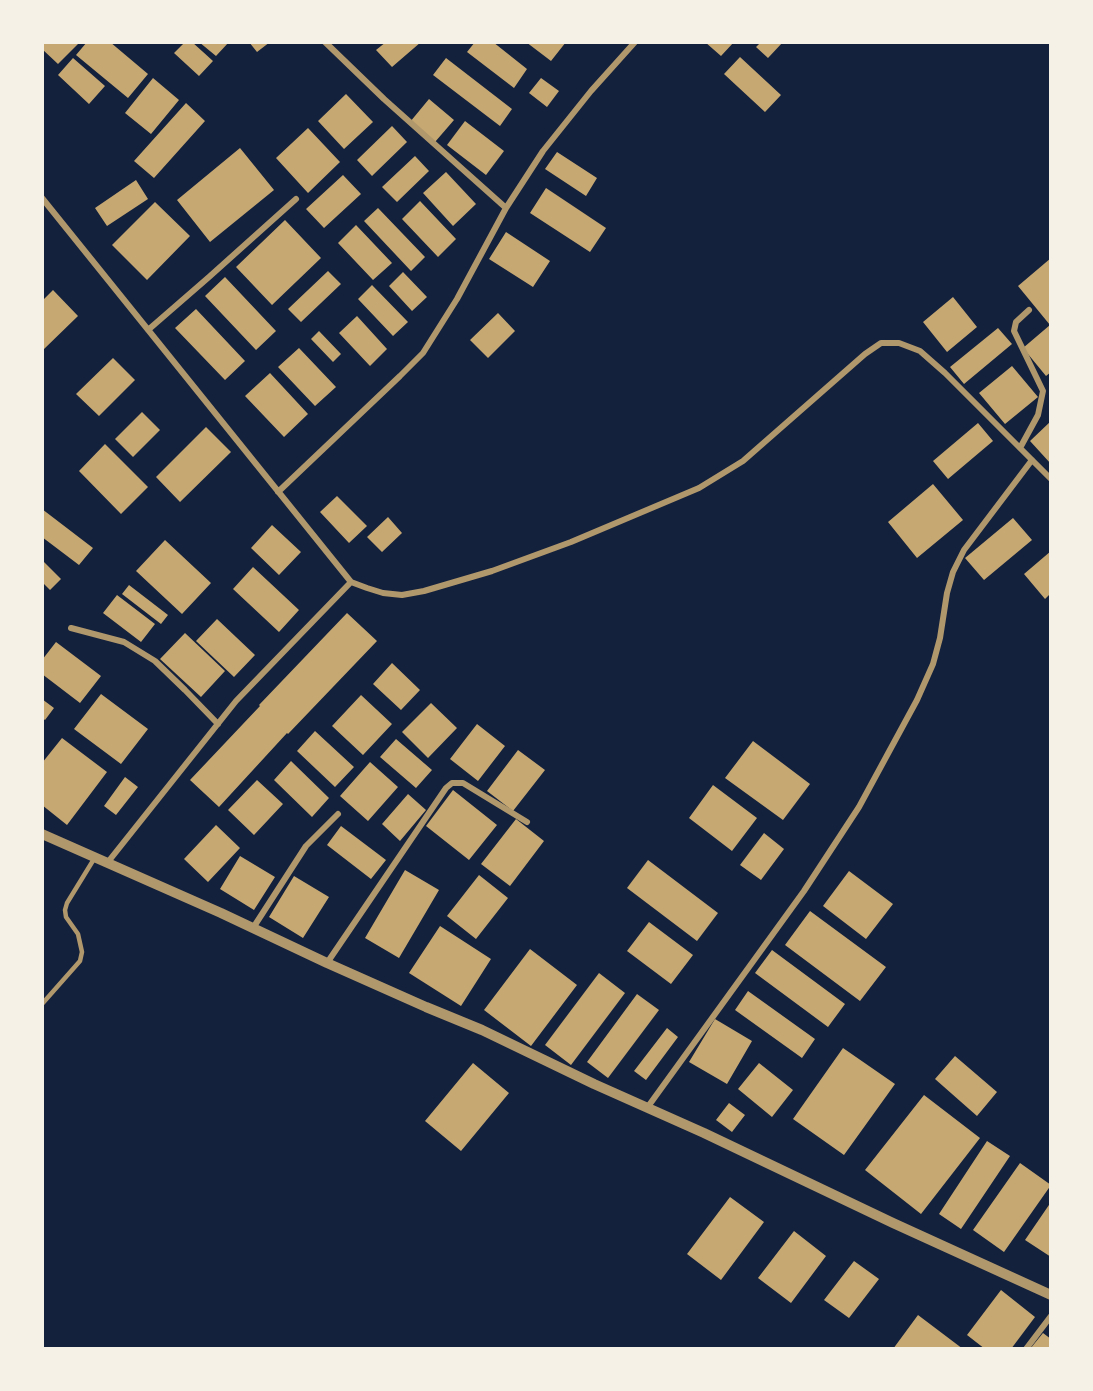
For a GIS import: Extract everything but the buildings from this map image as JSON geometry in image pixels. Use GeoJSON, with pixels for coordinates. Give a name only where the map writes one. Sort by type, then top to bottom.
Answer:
{"type":"FeatureCollection","features":[{"type":"Feature","properties":{"kind":"street"},"geometry":{"type":"LineString","coordinates":[[325,42],[392,106],[506,208]]}},
{"type":"Feature","properties":{"kind":"street"},"geometry":{"type":"LineString","coordinates":[[278,492],[423,353],[457,299],[506,208],[549,144],[634,42]]}},
{"type":"Feature","properties":{"kind":"street"},"geometry":{"type":"LineString","coordinates":[[42,198],[351,582],[383,593],[402,595],[424,591],[492,572],[699,488],[743,460],[881,343],[899,343],[920,351],[1051,479]]}},
{"type":"Feature","properties":{"kind":"street"},"geometry":{"type":"LineString","coordinates":[[147,330],[296,199]]}},
{"type":"Feature","properties":{"kind":"street"},"geometry":{"type":"LineString","coordinates":[[1020,448],[1038,416],[1043,391],[1014,331],[1016,322],[1029,310]]}},
{"type":"Feature","properties":{"kind":"street"},"geometry":{"type":"LineString","coordinates":[[647,1107],[798,900],[859,807],[917,700],[933,664],[953,572],[964,550],[1032,460]]}},
{"type":"Feature","properties":{"kind":"street"},"geometry":{"type":"LineString","coordinates":[[108,862],[237,701],[351,582]]}},
{"type":"Feature","properties":{"kind":"street"},"geometry":{"type":"LineString","coordinates":[[71,628],[124,642],[155,662],[218,724]]}},
{"type":"Feature","properties":{"kind":"street"},"geometry":{"type":"LineString","coordinates":[[327,963],[446,788],[452,783],[463,783],[527,822]]}},
{"type":"Feature","properties":{"kind":"street"},"geometry":{"type":"LineString","coordinates":[[253,928],[306,846],[338,814]]}},
{"type":"Feature","properties":{"kind":"street"},"geometry":{"type":"LineString","coordinates":[[42,834],[327,963],[482,1030],[1051,1295]]}},
{"type":"Feature","properties":{"kind":"street"},"geometry":{"type":"LineString","coordinates":[[1026,1349],[1051,1316]]}},
{"type":"Feature","properties":{"kind":"lane"},"geometry":{"type":"LineString","coordinates":[[42,1004],[80,961],[82,952],[78,934],[66,917],[65,909],[96,857]]}}]}
